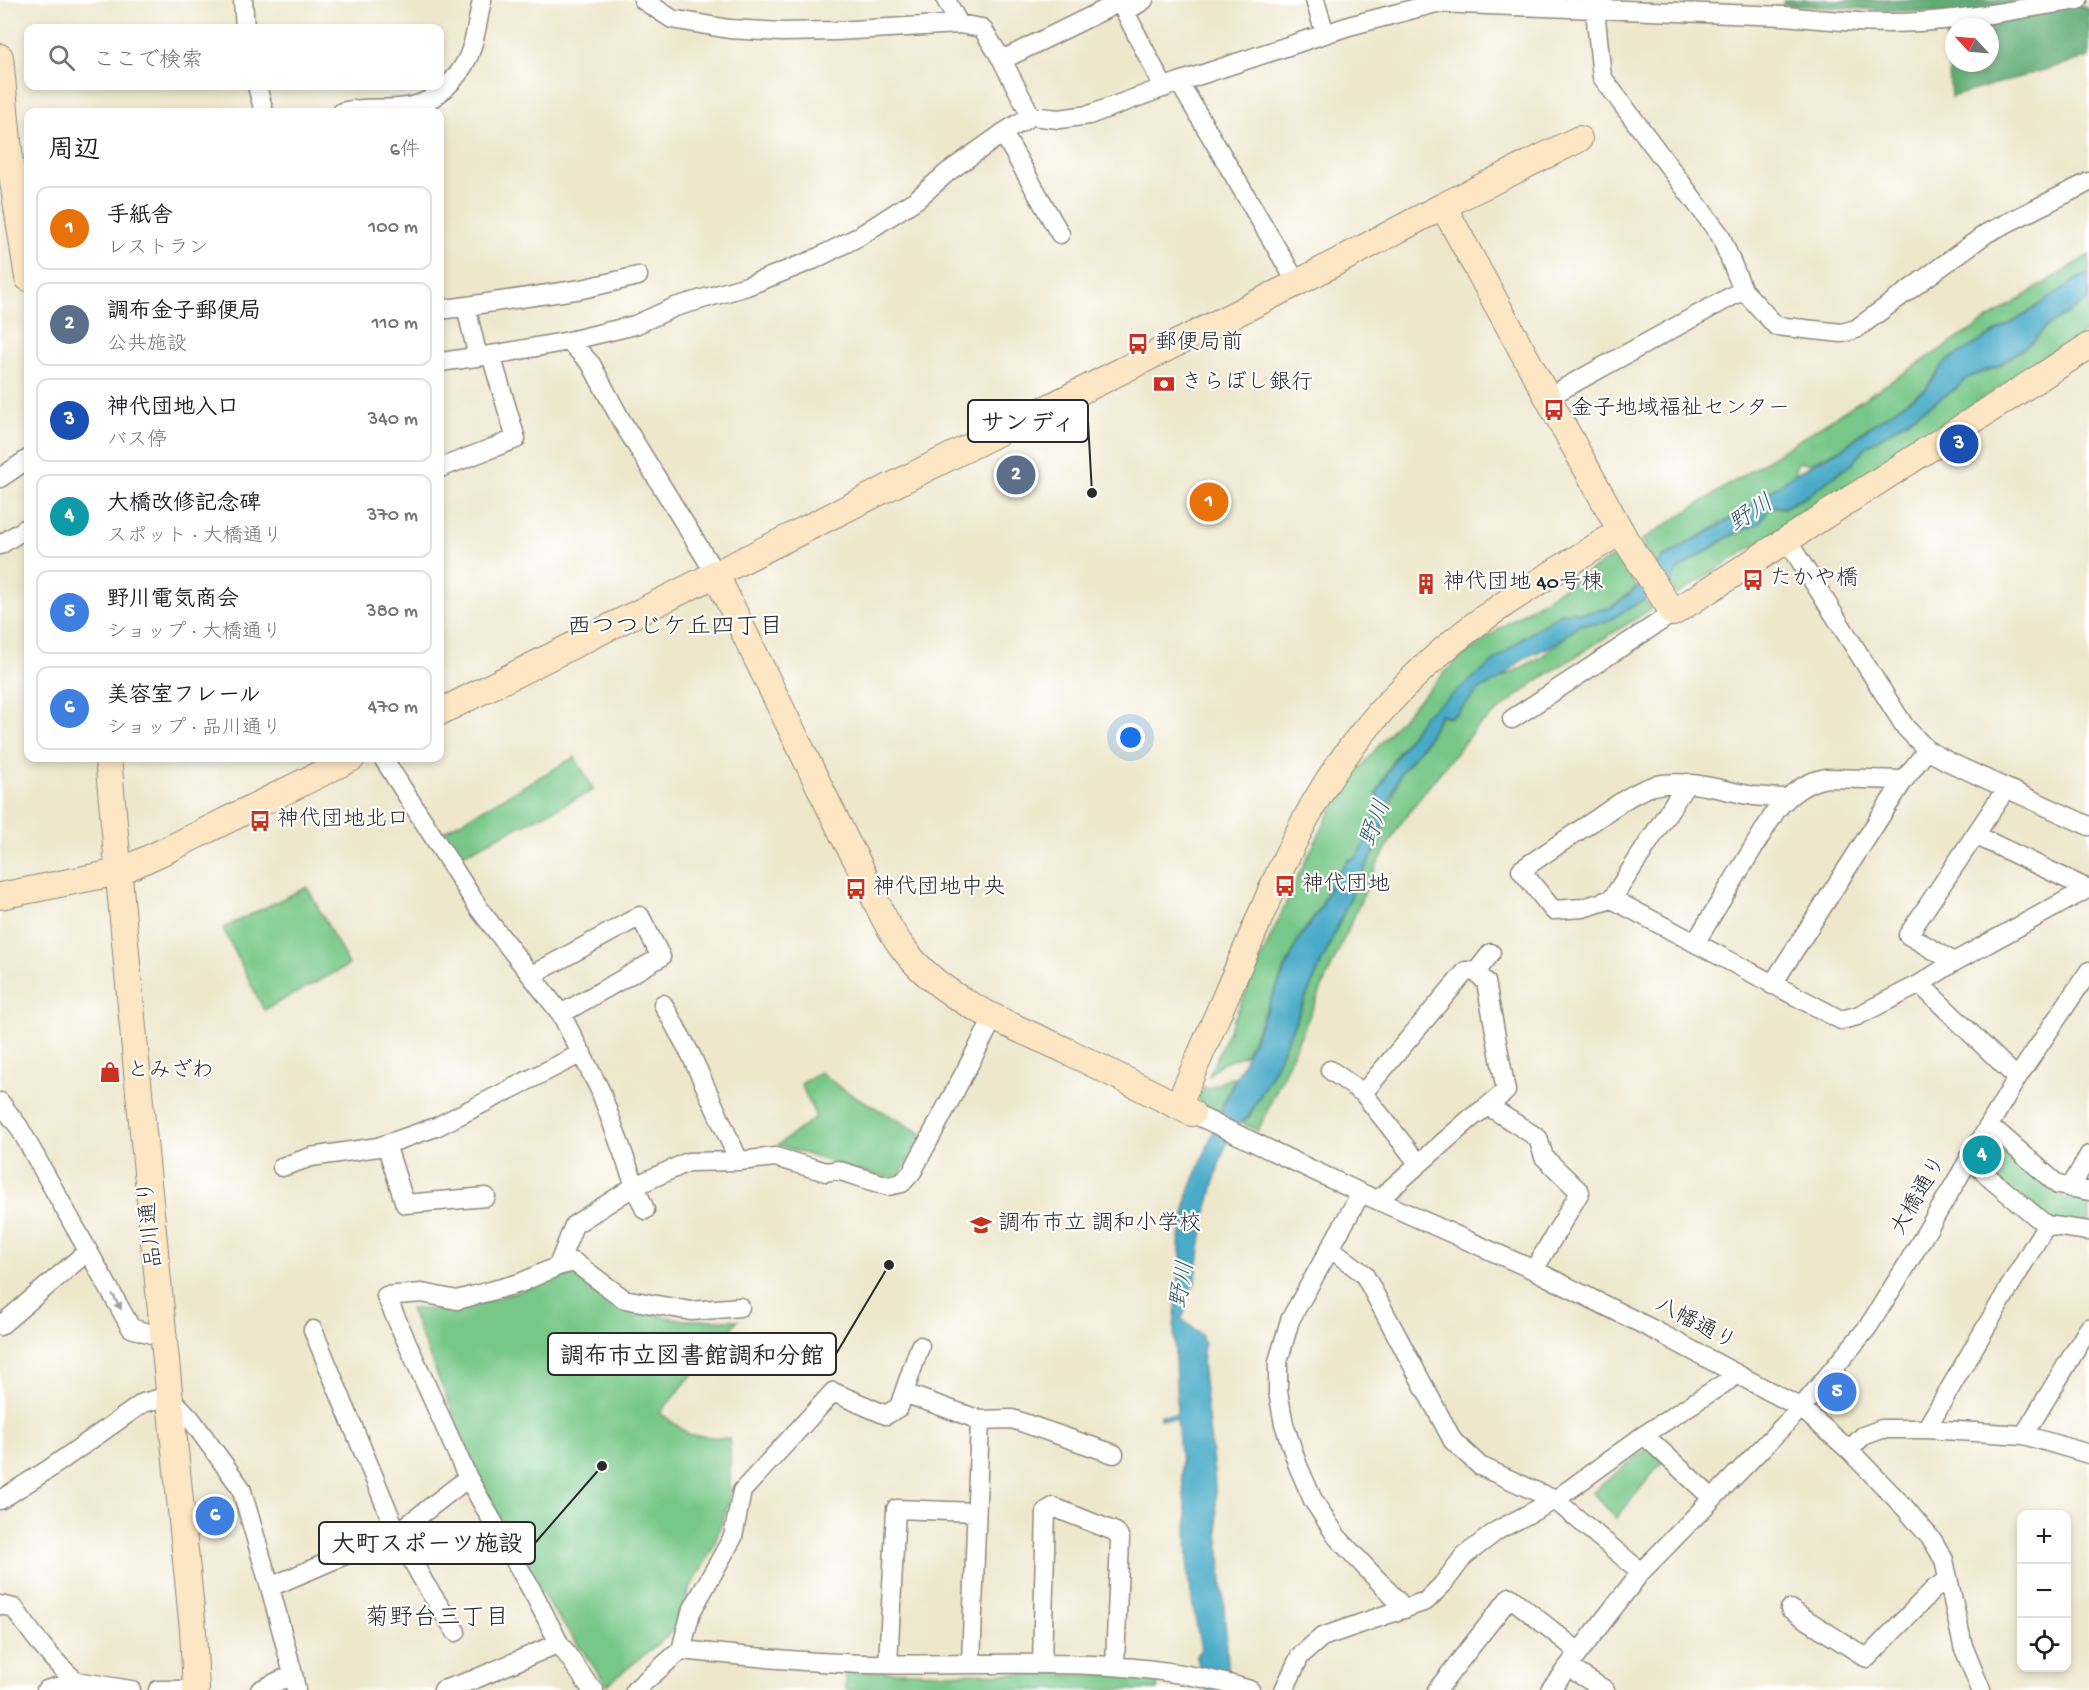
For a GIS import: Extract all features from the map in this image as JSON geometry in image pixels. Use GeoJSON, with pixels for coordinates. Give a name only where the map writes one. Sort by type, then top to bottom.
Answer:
{"type":"FeatureCollection","features":[{"type":"Feature","properties":{"kind":"street"},"geometry":{"type":"LineString","coordinates":[[243,0],[246,24]]}},
{"type":"Feature","properties":{"kind":"street"},"geometry":{"type":"LineString","coordinates":[[444,89],[458,74],[469,54],[482,0]]}},
{"type":"Feature","properties":{"kind":"street"},"geometry":{"type":"LineString","coordinates":[[643,0],[672,19],[729,29],[836,32],[959,24],[982,28],[1002,60],[1031,116]]}},
{"type":"Feature","properties":{"kind":"street"},"geometry":{"type":"LineString","coordinates":[[946,0],[959,24]]}},
{"type":"Feature","properties":{"kind":"street"},"geometry":{"type":"LineString","coordinates":[[1125,12],[1144,0]]}},
{"type":"Feature","properties":{"kind":"street"},"geometry":{"type":"LineString","coordinates":[[1315,0],[1324,34]]}},
{"type":"Feature","properties":{"kind":"street"},"geometry":{"type":"LineString","coordinates":[[444,361],[569,341],[636,325],[675,307],[747,286],[813,260],[858,237],[917,199],[948,172],[1031,116],[1059,119],[1089,115],[1324,34],[1436,3],[1784,16],[1892,23],[1944,20],[2078,0]]}},
{"type":"Feature","properties":{"kind":"street"},"geometry":{"type":"LineString","coordinates":[[1002,60],[1120,2],[1297,283]]}},
{"type":"Feature","properties":{"kind":"street"},"geometry":{"type":"LineString","coordinates":[[1594,10],[1602,77],[1720,235],[1743,290],[1776,326],[1821,333],[1842,333],[1856,329],[1987,233],[2089,182]]}},
{"type":"Feature","properties":{"kind":"street"},"geometry":{"type":"LineString","coordinates":[[0,57],[5,160],[24,257]]}},
{"type":"Feature","properties":{"kind":"street"},"geometry":{"type":"LineString","coordinates":[[258,90],[263,108]]}},
{"type":"Feature","properties":{"kind":"street"},"geometry":{"type":"LineString","coordinates":[[393,108],[426,102],[443,90]]}},
{"type":"Feature","properties":{"kind":"street"},"geometry":{"type":"LineString","coordinates":[[1003,133],[1060,234]]}},
{"type":"Feature","properties":{"kind":"street"},"geometry":{"type":"LineString","coordinates":[[444,710],[1297,283],[1443,206],[1579,139]]}},
{"type":"Feature","properties":{"kind":"street"},"geometry":{"type":"LineString","coordinates":[[1443,206],[1623,535],[1673,613]]}},
{"type":"Feature","properties":{"kind":"street"},"geometry":{"type":"LineString","coordinates":[[444,310],[582,289],[638,276]]}},
{"type":"Feature","properties":{"kind":"street"},"geometry":{"type":"LineString","coordinates":[[1548,397],[1743,290]]}},
{"type":"Feature","properties":{"kind":"street"},"geometry":{"type":"LineString","coordinates":[[444,466],[516,439],[466,307]]}},
{"type":"Feature","properties":{"kind":"street"},"geometry":{"type":"LineString","coordinates":[[569,341],[591,364],[621,420],[715,573],[847,843],[859,862],[881,915],[903,948],[925,972],[954,996],[993,1018],[1185,1109],[1286,860],[1315,802],[1371,722],[1421,670],[1457,638],[1495,611],[1623,535]]}},
{"type":"Feature","properties":{"kind":"street"},"geometry":{"type":"LineString","coordinates":[[1512,720],[1673,613],[2089,346]]}},
{"type":"Feature","properties":{"kind":"street"},"geometry":{"type":"LineString","coordinates":[[0,478],[24,462]]}},
{"type":"Feature","properties":{"kind":"street"},"geometry":{"type":"LineString","coordinates":[[0,545],[24,530]]}},
{"type":"Feature","properties":{"kind":"street"},"geometry":{"type":"LineString","coordinates":[[1787,540],[1905,727],[1927,750],[2089,826]]}},
{"type":"Feature","properties":{"kind":"street"},"geometry":{"type":"LineString","coordinates":[[1773,986],[1904,780],[1927,750]]}},
{"type":"Feature","properties":{"kind":"street","name":"品川通り"},"geometry":{"type":"LineString","coordinates":[[108,762],[144,1151],[165,1338],[193,1630],[196,1690]]}},
{"type":"Feature","properties":{"kind":"street"},"geometry":{"type":"LineString","coordinates":[[0,896],[119,872],[344,762]]}},
{"type":"Feature","properties":{"kind":"street"},"geometry":{"type":"LineString","coordinates":[[386,762],[480,910],[561,1014],[600,1090],[634,1186],[645,1210]]}},
{"type":"Feature","properties":{"kind":"street"},"geometry":{"type":"LineString","coordinates":[[1695,943],[1786,798],[1817,779],[1904,780]]}},
{"type":"Feature","properties":{"kind":"street"},"geometry":{"type":"LineString","coordinates":[[1687,783],[1612,899],[1583,908],[1553,910],[1521,870],[1612,808],[1646,789],[1665,783],[1687,783],[1755,796],[1786,798]]}},
{"type":"Feature","properties":{"kind":"street"},"geometry":{"type":"LineString","coordinates":[[1954,962],[1908,935],[2006,789]]}},
{"type":"Feature","properties":{"kind":"street"},"geometry":{"type":"LineString","coordinates":[[1975,836],[2089,889]]}},
{"type":"Feature","properties":{"kind":"street"},"geometry":{"type":"LineString","coordinates":[[1612,899],[1841,1020],[1857,1016],[1920,984],[1954,962],[2089,889]]}},
{"type":"Feature","properties":{"kind":"street"},"geometry":{"type":"LineString","coordinates":[[532,975],[640,916],[661,957],[561,1014]]}},
{"type":"Feature","properties":{"kind":"street"},"geometry":{"type":"LineString","coordinates":[[1476,972],[1491,953]]}},
{"type":"Feature","properties":{"kind":"street"},"geometry":{"type":"LineString","coordinates":[[1362,1093],[1466,970],[1476,972],[1486,982],[1506,1091],[1471,1118],[1419,1164],[1370,1196],[1330,1248],[1290,1320],[1278,1362],[1278,1392],[1284,1424],[1298,1466],[1313,1500],[1331,1527],[1370,1573],[1405,1609]]}},
{"type":"Feature","properties":{"kind":"street","name":"大橋通り"},"geometry":{"type":"LineString","coordinates":[[1550,1690],[1641,1572],[1801,1408],[1868,1327],[2018,1078],[2089,971]]}},
{"type":"Feature","properties":{"kind":"street"},"geometry":{"type":"LineString","coordinates":[[1920,984],[2018,1078]]}},
{"type":"Feature","properties":{"kind":"street"},"geometry":{"type":"LineString","coordinates":[[663,1004],[691,1055],[739,1161]]}},
{"type":"Feature","properties":{"kind":"street"},"geometry":{"type":"LineString","coordinates":[[558,1266],[574,1225],[634,1186],[688,1162],[739,1161],[775,1157],[826,1172],[837,1170],[888,1186],[902,1183],[912,1172],[993,1018]]}},
{"type":"Feature","properties":{"kind":"street"},"geometry":{"type":"LineString","coordinates":[[282,1167],[311,1157],[378,1147],[436,1127],[582,1053]]}},
{"type":"Feature","properties":{"kind":"street"},"geometry":{"type":"LineString","coordinates":[[1330,1070],[1362,1093],[1419,1164]]}},
{"type":"Feature","properties":{"kind":"street"},"geometry":{"type":"LineString","coordinates":[[0,1102],[19,1127],[131,1328],[165,1338]]}},
{"type":"Feature","properties":{"kind":"street"},"geometry":{"type":"LineString","coordinates":[[1488,1106],[1538,1138],[1544,1157],[1580,1192],[1534,1270]]}},
{"type":"Feature","properties":{"kind":"street","name":"八幡通り"},"geometry":{"type":"LineString","coordinates":[[1185,1109],[1534,1270],[1801,1408],[1849,1450],[1921,1525],[1933,1542],[1944,1560],[1963,1646],[1981,1690]]}},
{"type":"Feature","properties":{"kind":"street"},"geometry":{"type":"LineString","coordinates":[[1987,1128],[2001,1135],[2058,1185],[2089,1191]]}},
{"type":"Feature","properties":{"kind":"street"},"geometry":{"type":"LineString","coordinates":[[386,1144],[405,1204],[486,1197]]}},
{"type":"Feature","properties":{"kind":"street"},"geometry":{"type":"LineString","coordinates":[[2070,1188],[2089,1155]]}},
{"type":"Feature","properties":{"kind":"street"},"geometry":{"type":"LineString","coordinates":[[1970,1157],[1992,1180],[2046,1225],[2089,1231]]}},
{"type":"Feature","properties":{"kind":"street"},"geometry":{"type":"LineString","coordinates":[[1926,1429],[2046,1225]]}},
{"type":"Feature","properties":{"kind":"street"},"geometry":{"type":"LineString","coordinates":[[1330,1248],[1364,1274],[1453,1441],[1480,1466],[1555,1500],[1641,1572]]}},
{"type":"Feature","properties":{"kind":"street"},"geometry":{"type":"LineString","coordinates":[[0,1326],[88,1251]]}},
{"type":"Feature","properties":{"kind":"street"},"geometry":{"type":"LineString","coordinates":[[594,1690],[559,1643],[468,1478],[386,1296],[422,1293],[457,1300],[519,1283],[558,1266],[574,1262],[624,1299],[691,1311],[740,1307]]}},
{"type":"Feature","properties":{"kind":"street"},"geometry":{"type":"LineString","coordinates":[[2024,1435],[2089,1328]]}},
{"type":"Feature","properties":{"kind":"street"},"geometry":{"type":"LineString","coordinates":[[313,1330],[397,1533],[425,1584],[456,1632]]}},
{"type":"Feature","properties":{"kind":"street"},"geometry":{"type":"LineString","coordinates":[[635,1690],[681,1650],[691,1612],[733,1537],[742,1491],[833,1392],[886,1415],[899,1407],[920,1346]]}},
{"type":"Feature","properties":{"kind":"street"},"geometry":{"type":"LineString","coordinates":[[1284,1690],[1300,1656],[1322,1637],[1426,1601],[1443,1584],[1464,1556],[1498,1530],[1555,1500],[1644,1435],[1737,1375]]}},
{"type":"Feature","properties":{"kind":"street"},"geometry":{"type":"LineString","coordinates":[[904,1392],[980,1420],[1012,1419],[1114,1454]]}},
{"type":"Feature","properties":{"kind":"street"},"geometry":{"type":"LineString","coordinates":[[0,1500],[49,1469],[143,1403],[170,1396],[191,1419],[241,1488],[295,1682],[260,1690]]}},
{"type":"Feature","properties":{"kind":"street"},"geometry":{"type":"LineString","coordinates":[[971,1664],[980,1420]]}},
{"type":"Feature","properties":{"kind":"street"},"geometry":{"type":"LineString","coordinates":[[1849,1450],[1863,1436],[1882,1429],[1926,1429],[2024,1435],[2089,1454]]}},
{"type":"Feature","properties":{"kind":"street"},"geometry":{"type":"LineString","coordinates":[[1644,1435],[1712,1498]]}},
{"type":"Feature","properties":{"kind":"street"},"geometry":{"type":"LineString","coordinates":[[270,1587],[397,1533],[468,1478]]}},
{"type":"Feature","properties":{"kind":"street"},"geometry":{"type":"LineString","coordinates":[[1042,1664],[1046,1510],[1053,1507],[1116,1532],[1120,1539],[1115,1665]]}},
{"type":"Feature","properties":{"kind":"street"},"geometry":{"type":"LineString","coordinates":[[888,1664],[896,1509],[976,1512]]}},
{"type":"Feature","properties":{"kind":"street"},"geometry":{"type":"LineString","coordinates":[[1790,1609],[1867,1658],[1934,1589],[1947,1581]]}},
{"type":"Feature","properties":{"kind":"street"},"geometry":{"type":"LineString","coordinates":[[1437,1690],[1510,1597],[1605,1690]]}},
{"type":"Feature","properties":{"kind":"street"},"geometry":{"type":"LineString","coordinates":[[0,1605],[14,1608],[58,1666],[76,1681]]}},
{"type":"Feature","properties":{"kind":"street"},"geometry":{"type":"LineString","coordinates":[[443,1690],[473,1680],[559,1643]]}},
{"type":"Feature","properties":{"kind":"street"},"geometry":{"type":"LineString","coordinates":[[681,1650],[841,1664],[1115,1665],[1168,1679],[1249,1690]]}},
{"type":"Feature","properties":{"kind":"street"},"geometry":{"type":"LineString","coordinates":[[46,1690],[76,1681],[131,1690]]}},
{"type":"Feature","properties":{"kind":"street"},"geometry":{"type":"LineString","coordinates":[[158,1690],[181,1690]]}},
{"type":"Feature","properties":{"kind":"green space"},"geometry":{"type":"Polygon","coordinates":[[[1784,0],[2062,0],[2089,9],[2089,57],[1951,97],[1949,72],[1999,72],[1999,18],[1945,18],[1945,25],[1944,13],[1783,5],[1784,0]]]}},
{"type":"Feature","properties":{"kind":"green space"},"geometry":{"type":"Polygon","coordinates":[[[2089,255],[2089,273],[1945,362],[1927,387],[1845,446],[1811,463],[1799,462],[1796,466],[1796,473],[1740,513],[1663,557],[1656,564],[1642,540],[2089,255]]]}},
{"type":"Feature","properties":{"kind":"green space"},"geometry":{"type":"Polygon","coordinates":[[[2089,300],[2089,330],[1677,595],[1671,584],[1677,570],[1731,536],[1760,523],[1767,511],[1774,507],[1784,508],[1808,496],[1853,463],[1866,447],[1956,389],[1967,378],[1998,367],[2034,341],[2046,327],[2089,300]]]}},
{"type":"Feature","properties":{"kind":"green space"},"geometry":{"type":"Polygon","coordinates":[[[1615,555],[1636,586],[1634,589],[1610,608],[1580,613],[1573,611],[1560,613],[1520,640],[1424,715],[1393,760],[1376,794],[1378,811],[1370,834],[1357,857],[1348,860],[1334,876],[1320,907],[1299,938],[1245,1055],[1219,1065],[1208,1077],[1298,876],[1329,815],[1350,781],[1398,722],[1456,661],[1506,624],[1615,555]]]}},
{"type":"Feature","properties":{"kind":"green space"},"geometry":{"type":"Polygon","coordinates":[[[1644,599],[1651,609],[1538,680],[1475,729],[1421,796],[1397,829],[1376,867],[1258,1131],[1242,1123],[1249,1117],[1275,1068],[1358,881],[1378,846],[1400,774],[1427,741],[1441,715],[1449,718],[1456,714],[1481,689],[1541,657],[1580,625],[1605,623],[1644,599]]]}},
{"type":"Feature","properties":{"kind":"green space"},"geometry":{"type":"Polygon","coordinates":[[[575,757],[594,790],[455,858],[439,834],[575,757]]]}},
{"type":"Feature","properties":{"kind":"green space"},"geometry":{"type":"Polygon","coordinates":[[[307,887],[349,965],[264,1010],[223,928],[307,887]]]}},
{"type":"Feature","properties":{"kind":"green space"},"geometry":{"type":"Polygon","coordinates":[[[820,1072],[842,1089],[923,1134],[900,1175],[886,1177],[858,1171],[778,1145],[816,1117],[801,1084],[820,1072]]]}},
{"type":"Feature","properties":{"kind":"green space"},"geometry":{"type":"Polygon","coordinates":[[[1236,1076],[1219,1112],[1200,1104],[1198,1098],[1203,1087],[1208,1088],[1236,1076]]]}},
{"type":"Feature","properties":{"kind":"green space"},"geometry":{"type":"Polygon","coordinates":[[[1989,1136],[2005,1143],[2008,1154],[2068,1200],[2089,1201],[2089,1225],[2059,1225],[1970,1166],[1989,1136]]]}},
{"type":"Feature","properties":{"kind":"green space"},"geometry":{"type":"Polygon","coordinates":[[[575,1273],[622,1309],[685,1320],[738,1320],[660,1413],[690,1435],[730,1439],[730,1499],[712,1550],[689,1590],[676,1629],[607,1685],[548,1603],[486,1493],[410,1309],[459,1310],[575,1273]]]}},
{"type":"Feature","properties":{"kind":"green space"},"geometry":{"type":"Polygon","coordinates":[[[1649,1447],[1663,1461],[1616,1518],[1592,1492],[1649,1447]]]}},
{"type":"Feature","properties":{"kind":"green space"},"geometry":{"type":"Polygon","coordinates":[[[846,1671],[1148,1676],[1158,1685],[1157,1690],[846,1690],[846,1671]]]}},
{"type":"Feature","properties":{"kind":"water","name":"野川"},"geometry":{"type":"Polygon","coordinates":[[[2089,274],[2089,299],[2046,327],[2034,340],[1997,366],[1967,378],[1956,388],[1865,447],[1853,462],[1808,495],[1784,507],[1774,506],[1767,511],[1760,523],[1731,535],[1677,570],[1672,583],[1604,623],[1580,624],[1551,646],[1524,658],[1499,680],[1480,689],[1456,713],[1449,717],[1440,714],[1426,740],[1400,773],[1389,802],[1378,845],[1358,880],[1273,1071],[1248,1117],[1240,1123],[1226,1145],[1204,1223],[1195,1283],[1185,1296],[1185,1312],[1181,1318],[1202,1336],[1204,1342],[1202,1363],[1214,1474],[1230,1690],[1206,1690],[1196,1655],[1201,1650],[1188,1577],[1187,1515],[1177,1419],[1160,1419],[1160,1415],[1177,1414],[1174,1327],[1181,1257],[1179,1244],[1188,1194],[1225,1103],[1299,939],[1321,908],[1334,877],[1348,861],[1357,857],[1375,825],[1380,805],[1377,794],[1394,761],[1424,715],[1521,640],[1560,614],[1573,611],[1580,614],[1611,608],[1635,590],[1663,558],[1739,514],[1796,473],[1845,447],[1927,388],[1945,362],[2089,274]]]}},
{"type":"Feature","properties":{"kind":"place","name":"郵便局前"},"geometry":{"type":"Point","coordinates":[1138,344]}},
{"type":"Feature","properties":{"kind":"place","name":"きらぼし銀行"},"geometry":{"type":"Point","coordinates":[1164,384]}},
{"type":"Feature","properties":{"kind":"place","name":"金子地域福祉センター"},"geometry":{"type":"Point","coordinates":[1554,410]}},
{"type":"Feature","properties":{"kind":"place","name":"神代団地入口"},"geometry":{"type":"Point","coordinates":[1959,444]}},
{"type":"Feature","properties":{"kind":"place","name":"調布金子郵便局"},"geometry":{"type":"Point","coordinates":[1016,475]}},
{"type":"Feature","properties":{"kind":"place","name":"サンディ"},"geometry":{"type":"Point","coordinates":[1092,493]}},
{"type":"Feature","properties":{"kind":"place","name":"手紙舎"},"geometry":{"type":"Point","coordinates":[1209,502]}},
{"type":"Feature","properties":{"kind":"place","name":"たかや橋"},"geometry":{"type":"Point","coordinates":[1753,580]}},
{"type":"Feature","properties":{"kind":"place","name":"神代団地 40号棟"},"geometry":{"type":"Point","coordinates":[1426,584]}},
{"type":"Feature","properties":{"kind":"place","name":"神代団地北口"},"geometry":{"type":"Point","coordinates":[260,821]}},
{"type":"Feature","properties":{"kind":"place","name":"神代団地"},"geometry":{"type":"Point","coordinates":[1285,886]}},
{"type":"Feature","properties":{"kind":"place","name":"神代団地中央"},"geometry":{"type":"Point","coordinates":[856,889]}},
{"type":"Feature","properties":{"kind":"place","name":"とみざわ"},"geometry":{"type":"Point","coordinates":[110,1072]}},
{"type":"Feature","properties":{"kind":"place","name":"大橋改修記念碑"},"geometry":{"type":"Point","coordinates":[1982,1155]}},
{"type":"Feature","properties":{"kind":"place","name":"調布市立 調和小学校"},"geometry":{"type":"Point","coordinates":[981,1225]}},
{"type":"Feature","properties":{"kind":"place","name":"調布市立図書館調和分館"},"geometry":{"type":"Point","coordinates":[889,1265]}},
{"type":"Feature","properties":{"kind":"place","name":"野川電気商会"},"geometry":{"type":"Point","coordinates":[1837,1392]}},
{"type":"Feature","properties":{"kind":"place","name":"大町スポーツ施設"},"geometry":{"type":"Point","coordinates":[602,1466]}},
{"type":"Feature","properties":{"kind":"place","name":"美容室フレール"},"geometry":{"type":"Point","coordinates":[215,1516]}},
{"type":"Feature","properties":{"kind":"district","name":"西つつじケ丘四丁目"},"geometry":{"type":"Point","coordinates":[675,628]}},
{"type":"Feature","properties":{"kind":"district","name":"菊野台三丁目"},"geometry":{"type":"Point","coordinates":[437,1619]}}]}
